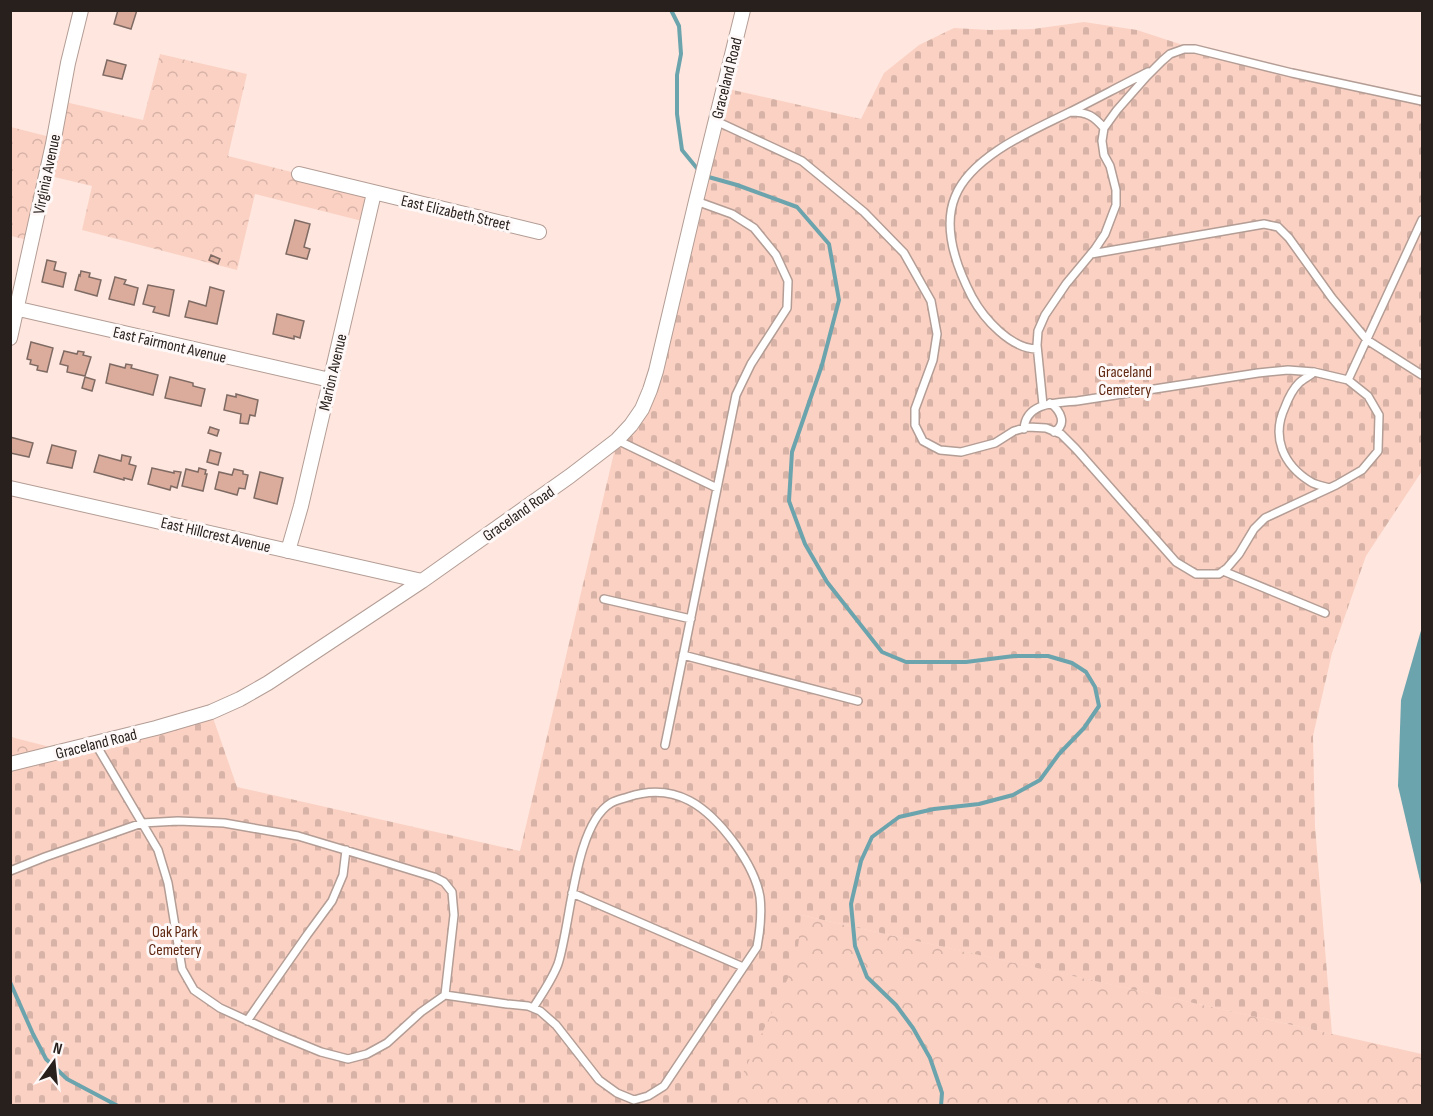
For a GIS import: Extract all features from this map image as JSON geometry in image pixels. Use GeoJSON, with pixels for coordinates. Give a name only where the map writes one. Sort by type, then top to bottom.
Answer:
{"type":"FeatureCollection","features":[{"type":"Feature","properties":{"kind":"street","name":"Virginia Avenue"},"geometry":{"type":"LineString","coordinates":[[10,338],[14,308],[53,144],[68,63],[81,10]]}},
{"type":"Feature","properties":{"kind":"street","name":"Graceland Road"},"geometry":{"type":"LineString","coordinates":[[10,764],[156,728],[211,712],[240,699],[268,683],[422,581],[617,440],[636,417],[650,390],[656,371],[743,10]]}},
{"type":"Feature","properties":{"kind":"street","name":"East Elizabeth Street"},"geometry":{"type":"LineString","coordinates":[[299,174],[539,232]]}},
{"type":"Feature","properties":{"kind":"street","name":"Marion Avenue"},"geometry":{"type":"LineString","coordinates":[[288,551],[302,506],[374,193]]}},
{"type":"Feature","properties":{"kind":"street","name":"East Fairmont Avenue"},"geometry":{"type":"LineString","coordinates":[[14,308],[330,380]]}},
{"type":"Feature","properties":{"kind":"street","name":"East Hillcrest Avenue"},"geometry":{"type":"LineString","coordinates":[[10,488],[422,581]]}},
{"type":"Feature","properties":{"kind":"lane"},"geometry":{"type":"LineString","coordinates":[[1054,432],[1061,425],[1061,418],[1059,411],[1047,404],[1037,350],[1038,331],[1045,315],[1066,284],[1092,254],[1105,234],[1116,205],[1116,190],[1110,166],[1104,155],[1102,141],[1104,128],[1117,110],[1170,54],[1184,49],[1195,49],[1422,101]]}},
{"type":"Feature","properties":{"kind":"lane"},"geometry":{"type":"LineString","coordinates":[[1037,350],[1019,346],[989,322],[962,279],[951,243],[950,213],[954,197],[976,168],[996,151],[1153,70]]}},
{"type":"Feature","properties":{"kind":"lane"},"geometry":{"type":"LineString","coordinates":[[1068,112],[1081,112],[1091,116],[1104,128]]}},
{"type":"Feature","properties":{"kind":"lane"},"geometry":{"type":"LineString","coordinates":[[716,121],[802,161],[864,212],[904,253],[931,301],[937,334],[933,360],[915,409],[915,425],[922,441],[940,450],[961,452],[995,443],[1014,431],[1024,429],[1046,428],[1061,434],[1176,562],[1196,574],[1219,574],[1239,554],[1254,529],[1265,518],[1362,470],[1378,452],[1379,415],[1368,396],[1348,380],[1314,372],[1288,370],[1047,404],[1028,414],[1024,422],[1024,429]]}},
{"type":"Feature","properties":{"kind":"lane"},"geometry":{"type":"LineString","coordinates":[[665,745],[736,395],[751,364],[787,308],[788,281],[776,255],[754,228],[732,214],[696,201]]}},
{"type":"Feature","properties":{"kind":"lane"},"geometry":{"type":"LineString","coordinates":[[1348,380],[1422,220]]}},
{"type":"Feature","properties":{"kind":"lane"},"geometry":{"type":"LineString","coordinates":[[1092,254],[1264,224],[1278,227],[1367,340],[1422,375]]}},
{"type":"Feature","properties":{"kind":"lane"},"geometry":{"type":"LineString","coordinates":[[1314,372],[1299,383],[1288,399],[1280,418],[1278,440],[1286,459],[1298,472],[1312,483],[1329,488]]}},
{"type":"Feature","properties":{"kind":"lane"},"geometry":{"type":"LineString","coordinates":[[617,440],[717,488]]}},
{"type":"Feature","properties":{"kind":"lane"},"geometry":{"type":"LineString","coordinates":[[1223,571],[1325,613]]}},
{"type":"Feature","properties":{"kind":"lane"},"geometry":{"type":"LineString","coordinates":[[604,598],[691,619]]}},
{"type":"Feature","properties":{"kind":"lane"},"geometry":{"type":"LineString","coordinates":[[683,655],[858,701]]}},
{"type":"Feature","properties":{"kind":"lane"},"geometry":{"type":"LineString","coordinates":[[95,743],[158,850],[168,883],[182,969],[194,990],[220,1008],[321,1052],[348,1059],[367,1054],[387,1043],[421,1012],[445,995],[528,1006],[540,1011],[556,1024],[599,1080],[617,1093],[634,1100],[648,1096],[664,1086],[757,947],[760,930],[760,896],[747,860],[722,826],[704,809],[686,799],[662,792],[636,795],[610,803],[597,816],[586,840],[574,880],[558,964],[533,1008]]}},
{"type":"Feature","properties":{"kind":"lane"},"geometry":{"type":"LineString","coordinates":[[10,871],[142,823],[178,821],[224,823],[298,836],[444,882],[452,892],[454,915],[445,995]]}},
{"type":"Feature","properties":{"kind":"lane"},"geometry":{"type":"LineString","coordinates":[[246,1021],[332,901],[343,875],[346,850]]}},
{"type":"Feature","properties":{"kind":"lane"},"geometry":{"type":"LineString","coordinates":[[572,892],[743,966]]}},
{"type":"Feature","properties":{"kind":"green space"},"geometry":{"type":"Polygon","coordinates":[[[1084,22],[1137,30],[1195,49],[1422,101],[1422,471],[1366,556],[1332,653],[1313,736],[1315,826],[1332,1034],[801,915],[797,959],[728,1105],[11,1105],[10,764],[211,712],[237,787],[520,851],[617,440],[642,409],[724,88],[861,119],[884,73],[919,45],[954,28],[1033,29],[1084,22]]]}},
{"type":"Feature","properties":{"kind":"green space"},"geometry":{"type":"Polygon","coordinates":[[[160,54],[247,74],[228,156],[374,193],[366,222],[255,194],[237,270],[82,230],[92,186],[46,175],[32,241],[11,236],[11,127],[54,138],[61,101],[143,120],[160,54]]]}},
{"type":"Feature","properties":{"kind":"green space"},"geometry":{"type":"Polygon","coordinates":[[[11,737],[66,751],[11,764],[11,737]]]}},
{"type":"Feature","properties":{"kind":"green space"},"geometry":{"type":"Polygon","coordinates":[[[801,915],[1422,1054],[1422,1105],[727,1106],[801,915]]]}},
{"type":"Feature","properties":{"kind":"water"},"geometry":{"type":"Polygon","coordinates":[[[1422,627],[1422,889],[1398,786],[1401,700],[1422,627]]]}},
{"type":"Feature","properties":{"kind":"building"},"geometry":{"type":"Polygon","coordinates":[[[118,10],[137,10],[131,29],[114,24],[118,10]]]}},
{"type":"Feature","properties":{"kind":"building"},"geometry":{"type":"Polygon","coordinates":[[[107,60],[126,65],[122,79],[103,75],[107,60]]]}},
{"type":"Feature","properties":{"kind":"building"},"geometry":{"type":"Polygon","coordinates":[[[295,220],[310,224],[304,247],[310,249],[307,259],[286,254],[295,220]]]}},
{"type":"Feature","properties":{"kind":"building"},"geometry":{"type":"Polygon","coordinates":[[[211,255],[220,259],[218,264],[209,260],[211,255]]]}},
{"type":"Feature","properties":{"kind":"building"},"geometry":{"type":"Polygon","coordinates":[[[47,260],[56,262],[54,270],[66,273],[63,287],[42,282],[47,260]]]}},
{"type":"Feature","properties":{"kind":"building"},"geometry":{"type":"Polygon","coordinates":[[[81,271],[90,273],[89,277],[101,280],[97,296],[75,290],[81,271]]]}},
{"type":"Feature","properties":{"kind":"building"},"geometry":{"type":"Polygon","coordinates":[[[115,277],[126,280],[124,284],[138,288],[134,305],[109,299],[115,277]]]}},
{"type":"Feature","properties":{"kind":"building"},"geometry":{"type":"Polygon","coordinates":[[[148,285],[174,290],[169,316],[153,312],[155,307],[143,304],[148,285]]]}},
{"type":"Feature","properties":{"kind":"building"},"geometry":{"type":"Polygon","coordinates":[[[210,287],[224,291],[217,324],[185,317],[189,301],[206,306],[210,287]]]}},
{"type":"Feature","properties":{"kind":"building"},"geometry":{"type":"Polygon","coordinates":[[[277,314],[304,321],[300,338],[294,336],[294,339],[273,334],[277,314]]]}},
{"type":"Feature","properties":{"kind":"building"},"geometry":{"type":"Polygon","coordinates":[[[31,342],[53,348],[47,372],[37,370],[38,366],[30,364],[31,360],[27,359],[31,342]]]}},
{"type":"Feature","properties":{"kind":"building"},"geometry":{"type":"Polygon","coordinates":[[[64,351],[77,354],[78,351],[84,352],[83,355],[91,357],[85,376],[67,372],[68,366],[60,364],[64,351]]]}},
{"type":"Feature","properties":{"kind":"building"},"geometry":{"type":"Polygon","coordinates":[[[110,364],[125,368],[126,364],[132,365],[131,368],[158,375],[153,395],[106,383],[110,364]]]}},
{"type":"Feature","properties":{"kind":"building"},"geometry":{"type":"Polygon","coordinates":[[[85,377],[95,380],[92,391],[82,388],[85,377]]]}},
{"type":"Feature","properties":{"kind":"building"},"geometry":{"type":"Polygon","coordinates":[[[170,377],[205,389],[201,406],[165,398],[170,377]]]}},
{"type":"Feature","properties":{"kind":"building"},"geometry":{"type":"Polygon","coordinates":[[[236,394],[258,400],[255,416],[250,415],[248,424],[240,423],[241,414],[224,410],[227,395],[236,397],[236,394]]]}},
{"type":"Feature","properties":{"kind":"building"},"geometry":{"type":"Polygon","coordinates":[[[210,427],[219,430],[217,436],[208,433],[210,427]]]}},
{"type":"Feature","properties":{"kind":"building"},"geometry":{"type":"Polygon","coordinates":[[[10,437],[33,443],[29,457],[10,453],[10,437]]]}},
{"type":"Feature","properties":{"kind":"building"},"geometry":{"type":"Polygon","coordinates":[[[52,445],[76,451],[72,468],[47,463],[52,445]]]}},
{"type":"Feature","properties":{"kind":"building"},"geometry":{"type":"Polygon","coordinates":[[[210,450],[221,453],[218,465],[207,462],[210,450]]]}},
{"type":"Feature","properties":{"kind":"building"},"geometry":{"type":"Polygon","coordinates":[[[99,455],[121,461],[122,455],[131,457],[129,464],[136,466],[132,480],[94,472],[99,455]]]}},
{"type":"Feature","properties":{"kind":"building"},"geometry":{"type":"Polygon","coordinates":[[[152,468],[174,473],[174,471],[181,472],[177,488],[171,486],[170,490],[148,484],[152,468]]]}},
{"type":"Feature","properties":{"kind":"building"},"geometry":{"type":"Polygon","coordinates":[[[199,468],[206,470],[205,474],[207,474],[203,491],[182,486],[186,469],[198,472],[199,468]]]}},
{"type":"Feature","properties":{"kind":"building"},"geometry":{"type":"Polygon","coordinates":[[[234,469],[248,475],[245,489],[239,488],[237,495],[215,489],[219,472],[232,475],[234,469]]]}},
{"type":"Feature","properties":{"kind":"building"},"geometry":{"type":"Polygon","coordinates":[[[260,472],[283,478],[277,504],[254,498],[260,472]]]}},
{"type":"Feature","properties":{"kind":"waterway"},"geometry":{"type":"LineString","coordinates":[[671,10],[679,26],[681,54],[677,75],[677,114],[682,150],[700,172]]}},
{"type":"Feature","properties":{"kind":"waterway"},"geometry":{"type":"LineString","coordinates":[[705,176],[797,207],[829,244],[839,300],[822,365],[792,452],[789,501],[805,544],[827,582],[882,652],[906,662],[966,662],[1014,656],[1048,656],[1072,663],[1086,672],[1095,687],[1099,706],[1084,728],[1059,754],[1040,780],[1013,795],[979,804],[934,809],[899,817],[872,837],[861,861],[851,904],[855,946],[867,977],[896,1005],[913,1028],[930,1058],[942,1093],[941,1106]]}},
{"type":"Feature","properties":{"kind":"waterway"},"geometry":{"type":"LineString","coordinates":[[10,982],[46,1059],[67,1079],[118,1106]]}},
{"type":"Feature","properties":{"kind":"park label","name":"Graceland Cemetery"},"geometry":{"type":"Point","coordinates":[1125,380]}},
{"type":"Feature","properties":{"kind":"park label","name":"Oak Park Cemetery"},"geometry":{"type":"Point","coordinates":[175,940]}}]}
